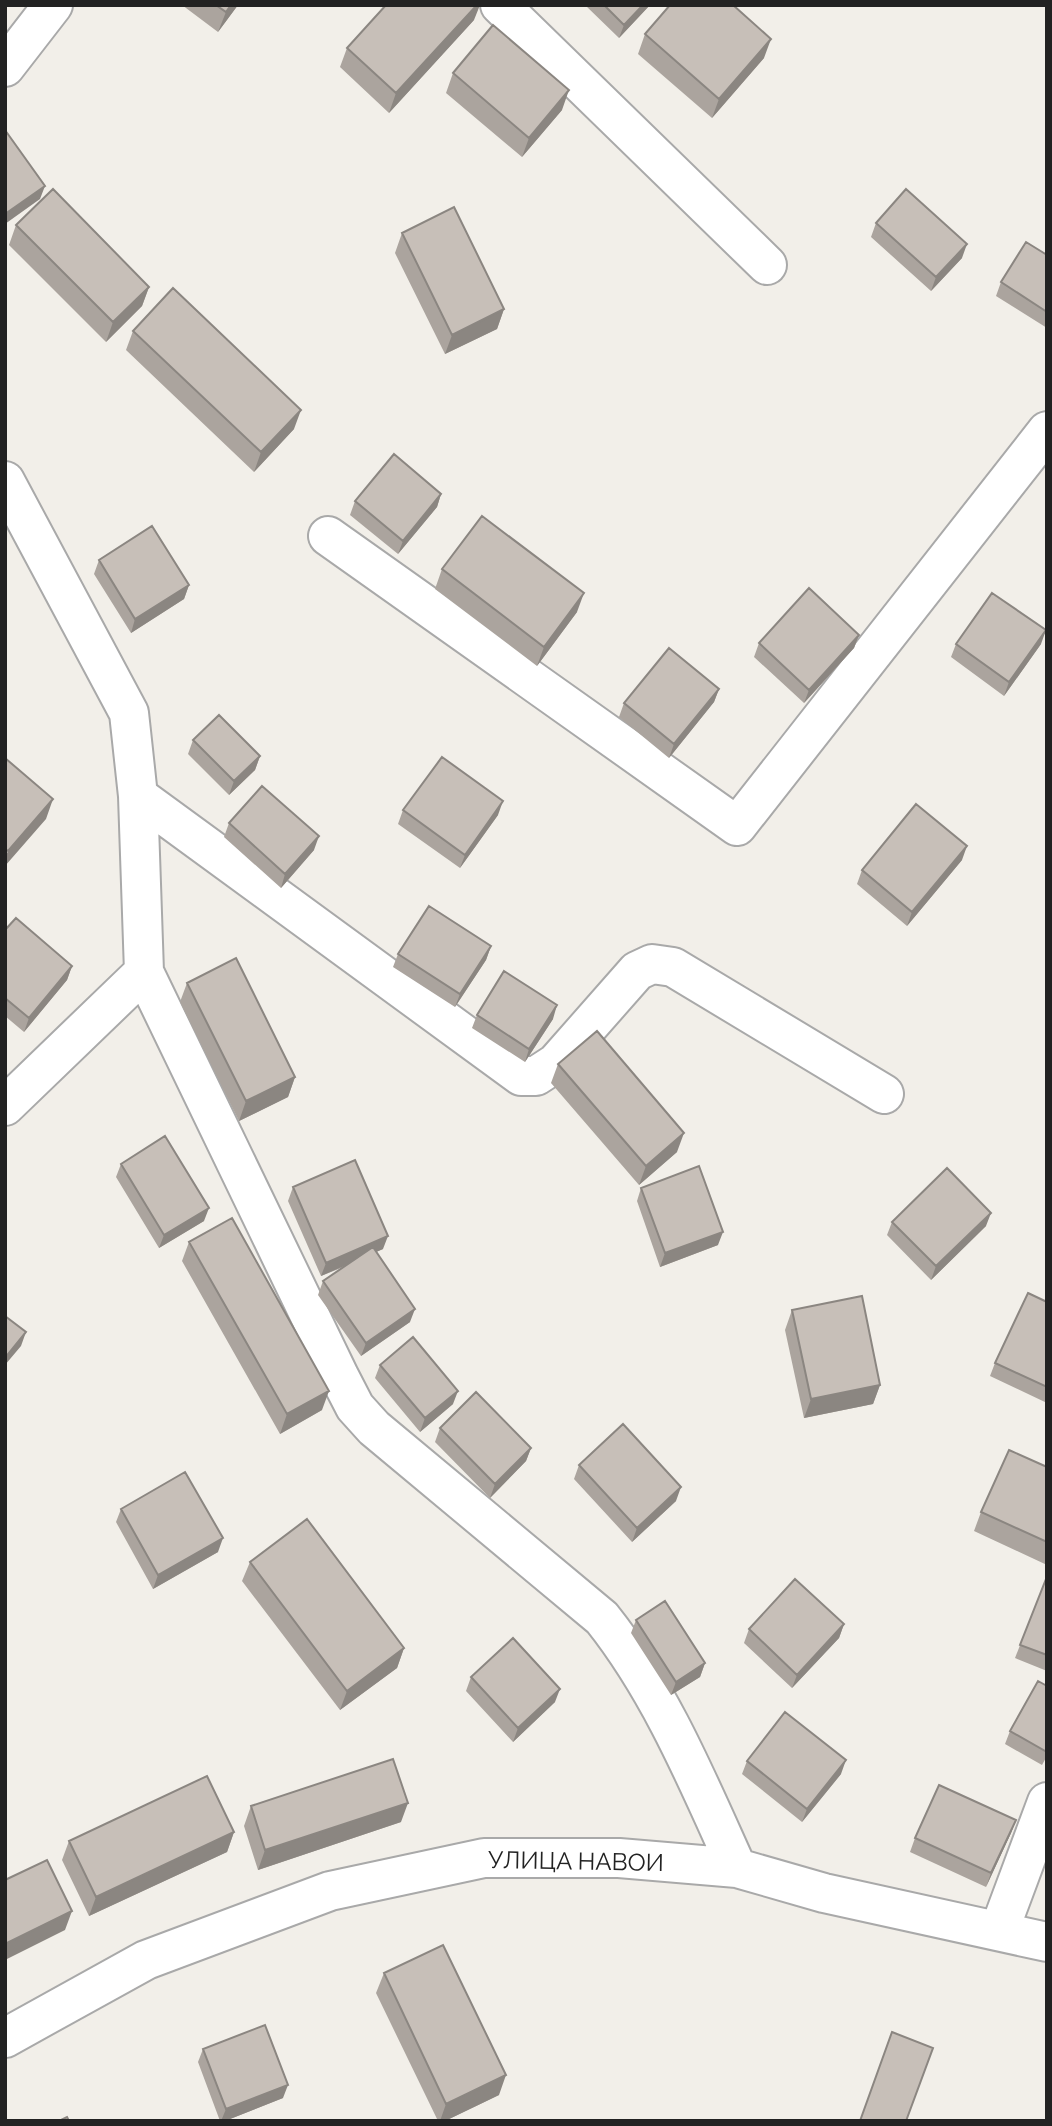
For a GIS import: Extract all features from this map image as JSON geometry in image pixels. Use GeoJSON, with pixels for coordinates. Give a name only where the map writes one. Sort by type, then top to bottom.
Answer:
{"type":"FeatureCollection","features":[{"type":"Feature","properties":{"kind":"street"},"geometry":{"type":"LineString","coordinates":[[5,67],[53,5]]}},
{"type":"Feature","properties":{"kind":"street"},"geometry":{"type":"LineString","coordinates":[[500,5],[767,265]]}},
{"type":"Feature","properties":{"kind":"street"},"geometry":{"type":"LineString","coordinates":[[328,536],[737,826],[1047,431]]}},
{"type":"Feature","properties":{"kind":"street"},"geometry":{"type":"LineString","coordinates":[[5,481],[129,713],[138,796],[144,972],[355,1407],[374,1428],[602,1618],[622,1644],[685,1752],[737,1867]]}},
{"type":"Feature","properties":{"kind":"street"},"geometry":{"type":"LineString","coordinates":[[138,796],[521,1076],[536,1076],[556,1063],[637,971],[652,964],[673,967],[884,1094]]}},
{"type":"Feature","properties":{"kind":"street"},"geometry":{"type":"LineString","coordinates":[[5,1106],[144,972]]}},
{"type":"Feature","properties":{"kind":"street"},"geometry":{"type":"LineString","coordinates":[[999,1931],[1047,1802]]}},
{"type":"Feature","properties":{"kind":"street","name":"УЛИЦА НАВОИ"},"geometry":{"type":"LineString","coordinates":[[5,2038],[146,1960],[330,1891],[484,1858],[619,1858],[737,1867],[824,1893],[1047,1942]]}},
{"type":"Feature","properties":{"kind":"building"},"geometry":{"type":"Polygon","coordinates":[[[216,5],[231,5],[226,12],[216,5]]]}},
{"type":"Feature","properties":{"kind":"building"},"geometry":{"type":"Polygon","coordinates":[[[386,5],[477,5],[396,93],[347,48],[386,5]]]}},
{"type":"Feature","properties":{"kind":"building"},"geometry":{"type":"Polygon","coordinates":[[[604,5],[643,5],[624,25],[604,5]]]}},
{"type":"Feature","properties":{"kind":"building"},"geometry":{"type":"Polygon","coordinates":[[[670,5],[733,5],[771,39],[719,99],[645,34],[670,5]]]}},
{"type":"Feature","properties":{"kind":"building"},"geometry":{"type":"Polygon","coordinates":[[[493,25],[569,90],[529,138],[453,73],[493,25]]]}},
{"type":"Feature","properties":{"kind":"building"},"geometry":{"type":"Polygon","coordinates":[[[5,130],[45,186],[5,214],[5,130]]]}},
{"type":"Feature","properties":{"kind":"building"},"geometry":{"type":"Polygon","coordinates":[[[53,189],[149,287],[113,322],[16,225],[53,189]]]}},
{"type":"Feature","properties":{"kind":"building"},"geometry":{"type":"Polygon","coordinates":[[[906,189],[967,244],[936,277],[876,223],[906,189]]]}},
{"type":"Feature","properties":{"kind":"building"},"geometry":{"type":"Polygon","coordinates":[[[454,207],[504,309],[452,335],[402,233],[454,207]]]}},
{"type":"Feature","properties":{"kind":"building"},"geometry":{"type":"Polygon","coordinates":[[[1026,242],[1047,255],[1047,312],[1001,282],[1026,242]]]}},
{"type":"Feature","properties":{"kind":"building"},"geometry":{"type":"Polygon","coordinates":[[[173,288],[301,410],[261,452],[133,331],[173,288]]]}},
{"type":"Feature","properties":{"kind":"building"},"geometry":{"type":"Polygon","coordinates":[[[394,454],[441,494],[403,541],[355,501],[394,454]]]}},
{"type":"Feature","properties":{"kind":"building"},"geometry":{"type":"Polygon","coordinates":[[[482,516],[584,593],[544,647],[442,569],[482,516]]]}},
{"type":"Feature","properties":{"kind":"building"},"geometry":{"type":"Polygon","coordinates":[[[152,526],[189,585],[135,619],[99,560],[152,526]]]}},
{"type":"Feature","properties":{"kind":"building"},"geometry":{"type":"Polygon","coordinates":[[[809,588],[859,635],[809,690],[759,643],[809,588]]]}},
{"type":"Feature","properties":{"kind":"building"},"geometry":{"type":"Polygon","coordinates":[[[992,593],[1046,630],[1009,682],[956,644],[992,593]]]}},
{"type":"Feature","properties":{"kind":"building"},"geometry":{"type":"Polygon","coordinates":[[[669,648],[719,689],[674,744],[624,703],[669,648]]]}},
{"type":"Feature","properties":{"kind":"building"},"geometry":{"type":"Polygon","coordinates":[[[219,715],[260,756],[234,781],[193,740],[219,715]]]}},
{"type":"Feature","properties":{"kind":"building"},"geometry":{"type":"Polygon","coordinates":[[[442,757],[503,801],[465,855],[403,810],[442,757]]]}},
{"type":"Feature","properties":{"kind":"building"},"geometry":{"type":"Polygon","coordinates":[[[5,758],[53,799],[8,851],[5,849],[5,758]]]}},
{"type":"Feature","properties":{"kind":"building"},"geometry":{"type":"Polygon","coordinates":[[[262,786],[319,836],[285,874],[229,823],[262,786]]]}},
{"type":"Feature","properties":{"kind":"building"},"geometry":{"type":"Polygon","coordinates":[[[916,804],[967,846],[912,912],[862,870],[916,804]]]}},
{"type":"Feature","properties":{"kind":"building"},"geometry":{"type":"Polygon","coordinates":[[[429,906],[491,946],[460,994],[398,954],[429,906]]]}},
{"type":"Feature","properties":{"kind":"building"},"geometry":{"type":"Polygon","coordinates":[[[16,918],[72,966],[29,1018],[5,998],[5,930],[16,918]]]}},
{"type":"Feature","properties":{"kind":"building"},"geometry":{"type":"Polygon","coordinates":[[[236,958],[295,1077],[246,1101],[187,983],[236,958]]]}},
{"type":"Feature","properties":{"kind":"building"},"geometry":{"type":"Polygon","coordinates":[[[504,971],[557,1005],[529,1049],[477,1015],[504,971]]]}},
{"type":"Feature","properties":{"kind":"building"},"geometry":{"type":"Polygon","coordinates":[[[597,1031],[684,1133],[646,1166],[558,1064],[597,1031]]]}},
{"type":"Feature","properties":{"kind":"building"},"geometry":{"type":"Polygon","coordinates":[[[165,1136],[209,1208],[164,1235],[121,1164],[165,1136]]]}},
{"type":"Feature","properties":{"kind":"building"},"geometry":{"type":"Polygon","coordinates":[[[355,1160],[388,1236],[326,1263],[293,1187],[355,1160]]]}},
{"type":"Feature","properties":{"kind":"building"},"geometry":{"type":"Polygon","coordinates":[[[699,1166],[723,1232],[665,1253],[641,1188],[699,1166]]]}},
{"type":"Feature","properties":{"kind":"building"},"geometry":{"type":"Polygon","coordinates":[[[947,1168],[991,1213],[936,1266],[892,1222],[947,1168]]]}},
{"type":"Feature","properties":{"kind":"building"},"geometry":{"type":"Polygon","coordinates":[[[232,1218],[329,1391],[287,1414],[189,1242],[232,1218]]]}},
{"type":"Feature","properties":{"kind":"building"},"geometry":{"type":"Polygon","coordinates":[[[373,1247],[415,1309],[366,1343],[323,1281],[373,1247]]]}},
{"type":"Feature","properties":{"kind":"building"},"geometry":{"type":"Polygon","coordinates":[[[1028,1293],[1047,1302],[1047,1387],[995,1363],[1028,1293]]]}},
{"type":"Feature","properties":{"kind":"building"},"geometry":{"type":"Polygon","coordinates":[[[862,1296],[880,1385],[811,1399],[792,1310],[862,1296]]]}},
{"type":"Feature","properties":{"kind":"building"},"geometry":{"type":"Polygon","coordinates":[[[5,1316],[26,1332],[5,1358],[5,1316]]]}},
{"type":"Feature","properties":{"kind":"building"},"geometry":{"type":"Polygon","coordinates":[[[413,1337],[458,1391],[425,1418],[380,1365],[413,1337]]]}},
{"type":"Feature","properties":{"kind":"building"},"geometry":{"type":"Polygon","coordinates":[[[476,1392],[531,1448],[495,1484],[440,1428],[476,1392]]]}},
{"type":"Feature","properties":{"kind":"building"},"geometry":{"type":"Polygon","coordinates":[[[623,1424],[681,1487],[637,1528],[579,1465],[623,1424]]]}},
{"type":"Feature","properties":{"kind":"building"},"geometry":{"type":"Polygon","coordinates":[[[1009,1450],[1047,1467],[1047,1542],[981,1512],[1009,1450]]]}},
{"type":"Feature","properties":{"kind":"building"},"geometry":{"type":"Polygon","coordinates":[[[185,1472],[223,1538],[158,1575],[121,1509],[185,1472]]]}},
{"type":"Feature","properties":{"kind":"building"},"geometry":{"type":"Polygon","coordinates":[[[307,1519],[404,1648],[347,1691],[250,1562],[307,1519]]]}},
{"type":"Feature","properties":{"kind":"building"},"geometry":{"type":"Polygon","coordinates":[[[795,1579],[844,1624],[797,1675],[749,1629],[795,1579]]]}},
{"type":"Feature","properties":{"kind":"building"},"geometry":{"type":"Polygon","coordinates":[[[1047,1579],[1047,1655],[1020,1645],[1047,1579]]]}},
{"type":"Feature","properties":{"kind":"building"},"geometry":{"type":"Polygon","coordinates":[[[665,1601],[705,1663],[676,1682],[636,1620],[665,1601]]]}},
{"type":"Feature","properties":{"kind":"building"},"geometry":{"type":"Polygon","coordinates":[[[513,1638],[560,1689],[518,1728],[471,1677],[513,1638]]]}},
{"type":"Feature","properties":{"kind":"building"},"geometry":{"type":"Polygon","coordinates":[[[1038,1681],[1047,1686],[1047,1752],[1010,1731],[1038,1681]]]}},
{"type":"Feature","properties":{"kind":"building"},"geometry":{"type":"Polygon","coordinates":[[[785,1712],[846,1760],[807,1809],[747,1761],[785,1712]]]}},
{"type":"Feature","properties":{"kind":"building"},"geometry":{"type":"Polygon","coordinates":[[[393,1759],[408,1803],[265,1850],[251,1806],[393,1759]]]}},
{"type":"Feature","properties":{"kind":"building"},"geometry":{"type":"Polygon","coordinates":[[[207,1776],[234,1832],[96,1897],[69,1841],[207,1776]]]}},
{"type":"Feature","properties":{"kind":"building"},"geometry":{"type":"Polygon","coordinates":[[[939,1785],[1016,1820],[991,1873],[915,1838],[939,1785]]]}},
{"type":"Feature","properties":{"kind":"building"},"geometry":{"type":"Polygon","coordinates":[[[47,1860],[72,1911],[5,1944],[5,1880],[47,1860]]]}},
{"type":"Feature","properties":{"kind":"building"},"geometry":{"type":"Polygon","coordinates":[[[443,1945],[506,2075],[446,2104],[384,1973],[443,1945]]]}},
{"type":"Feature","properties":{"kind":"building"},"geometry":{"type":"Polygon","coordinates":[[[265,2025],[288,2085],[226,2109],[203,2049],[265,2025]]]}},
{"type":"Feature","properties":{"kind":"building"},"geometry":{"type":"Polygon","coordinates":[[[892,2032],[933,2048],[906,2121],[860,2121],[892,2032]]]}}]}
